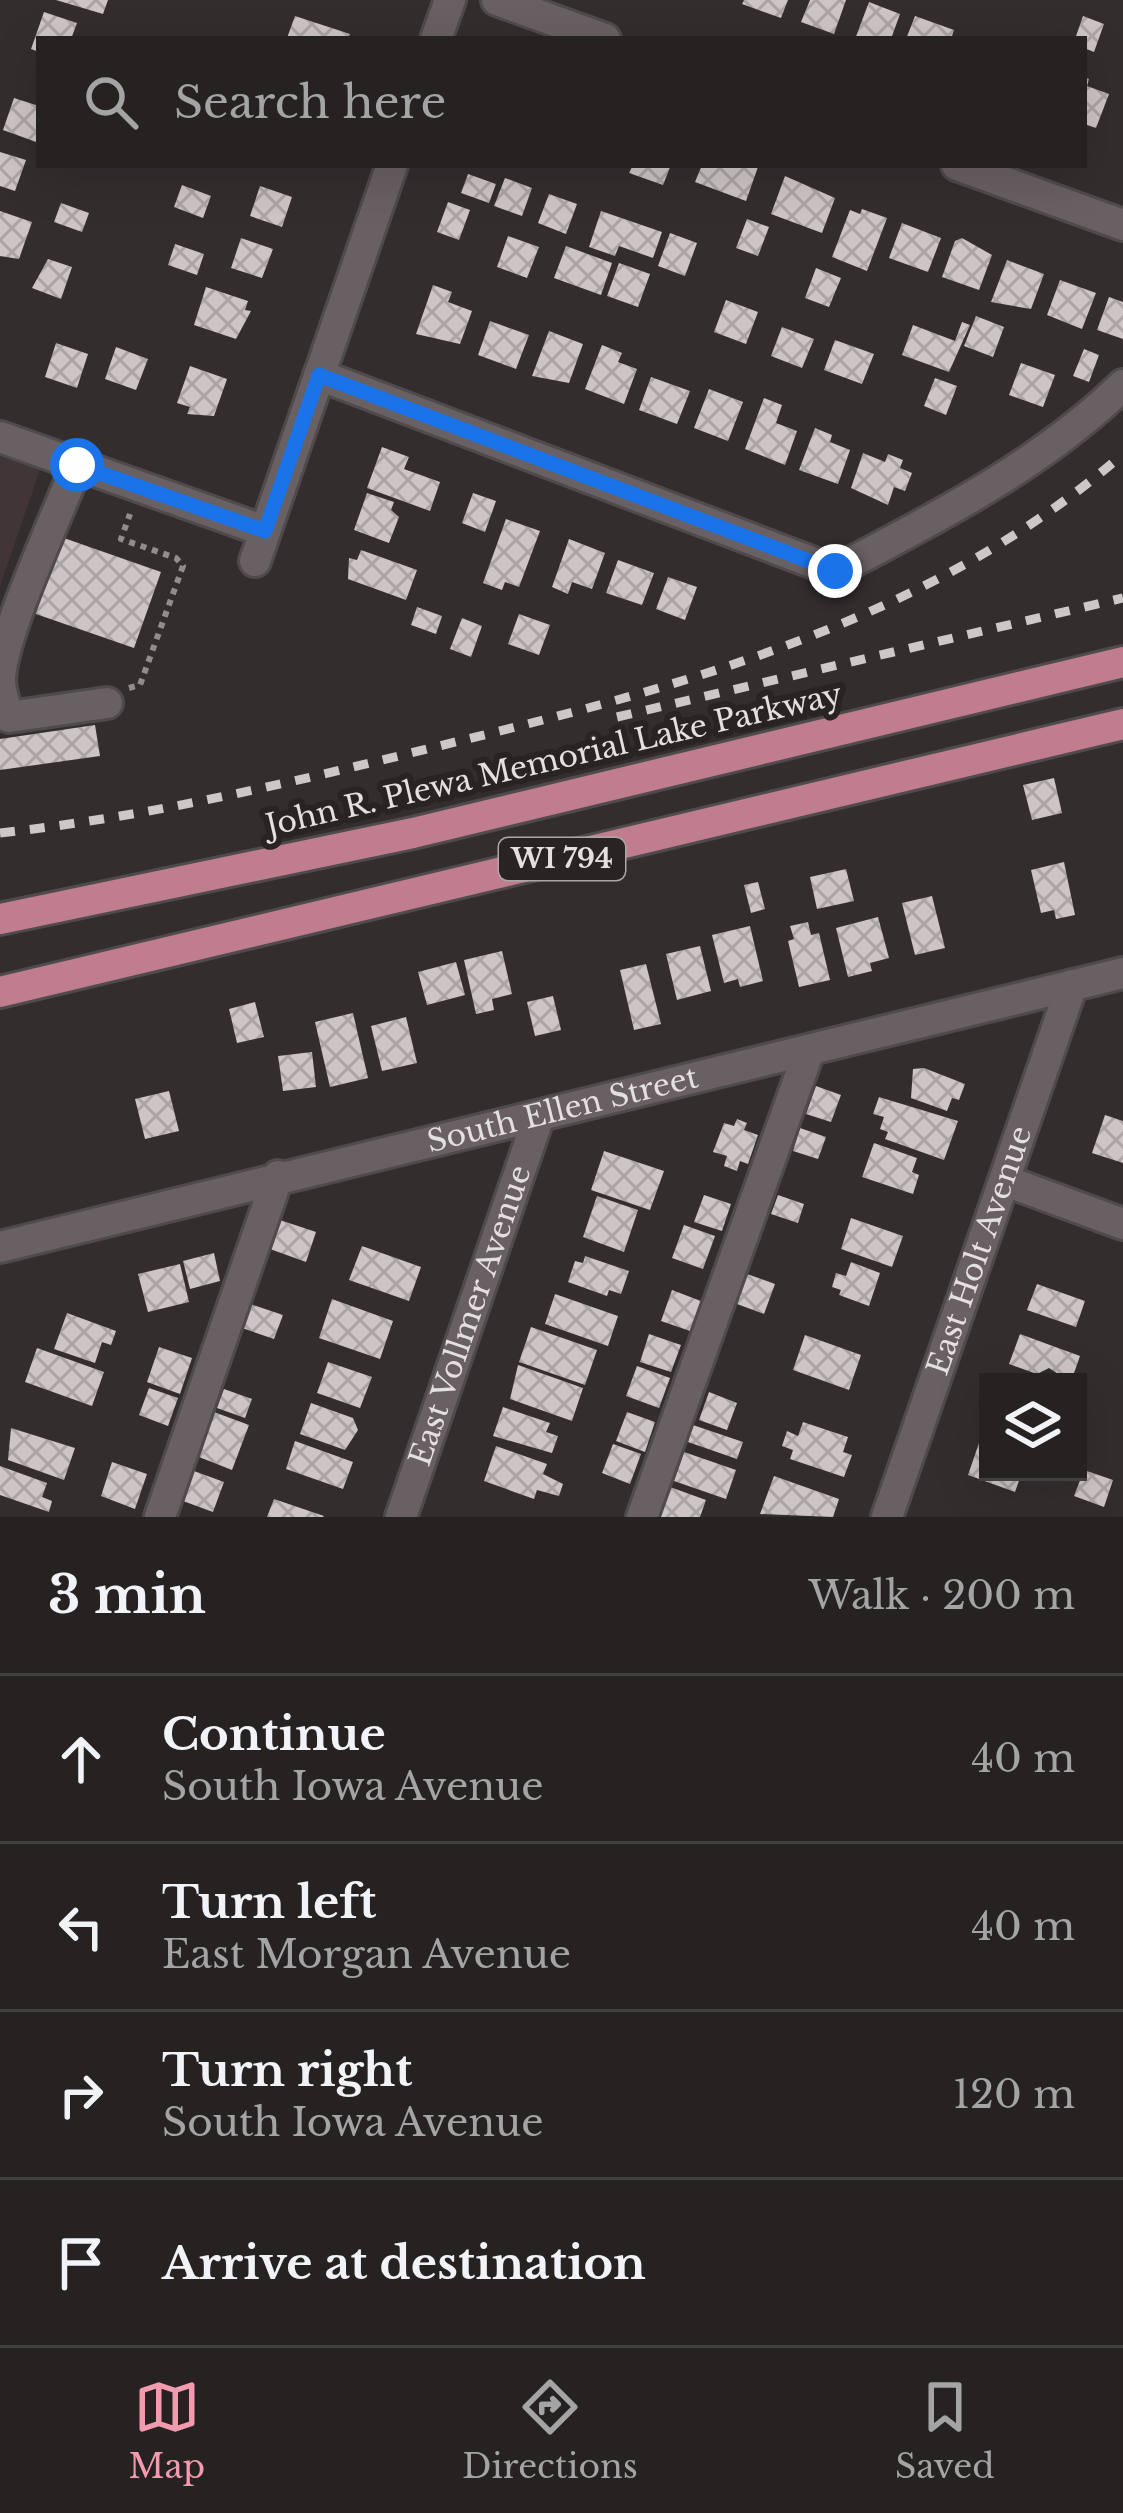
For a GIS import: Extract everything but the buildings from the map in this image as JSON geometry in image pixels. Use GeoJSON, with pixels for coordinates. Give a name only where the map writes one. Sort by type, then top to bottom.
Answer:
{"type":"FeatureCollection","features":[{"type":"Feature","properties":{"kind":"main road","name":"John R. Plewa Memorial Lake Parkway"},"geometry":{"type":"LineString","coordinates":[[0,919],[413,833],[1123,662]]}},
{"type":"Feature","properties":{"kind":"main road","name":"WI 794"},"geometry":{"type":"LineString","coordinates":[[0,992],[1123,724]]}},
{"type":"Feature","properties":{"kind":"street"},"geometry":{"type":"LineString","coordinates":[[437,36],[450,0]]}},
{"type":"Feature","properties":{"kind":"street"},"geometry":{"type":"LineString","coordinates":[[497,0],[597,36]]}},
{"type":"Feature","properties":{"kind":"street"},"geometry":{"type":"LineString","coordinates":[[255,561],[391,168]]}},
{"type":"Feature","properties":{"kind":"street"},"geometry":{"type":"LineString","coordinates":[[965,168],[1123,225]]}},
{"type":"Feature","properties":{"kind":"street"},"geometry":{"type":"LineString","coordinates":[[319,375],[835,571],[939,517],[1018,467],[1090,418],[1123,385]]}},
{"type":"Feature","properties":{"kind":"street"},"geometry":{"type":"LineString","coordinates":[[0,437],[265,531]]}},
{"type":"Feature","properties":{"kind":"street"},"geometry":{"type":"LineString","coordinates":[[77,465],[14,627],[0,675],[2,696],[9,717],[107,704]]}},
{"type":"Feature","properties":{"kind":"street","name":"South Ellen Street"},"geometry":{"type":"LineString","coordinates":[[1,1249],[278,1176],[1123,973]]}},
{"type":"Feature","properties":{"kind":"street","name":"East Holt Avenue"},"geometry":{"type":"LineString","coordinates":[[887,1517],[1072,985]]}},
{"type":"Feature","properties":{"kind":"street"},"geometry":{"type":"LineString","coordinates":[[642,1517],[809,1051]]}},
{"type":"Feature","properties":{"kind":"street","name":"East Vollmer Avenue"},"geometry":{"type":"LineString","coordinates":[[401,1517],[539,1116]]}},
{"type":"Feature","properties":{"kind":"street"},"geometry":{"type":"LineString","coordinates":[[160,1517],[278,1176]]}},
{"type":"Feature","properties":{"kind":"street"},"geometry":{"type":"LineString","coordinates":[[1006,1181],[1123,1223]]}},
{"type":"Feature","properties":{"kind":"path"},"geometry":{"type":"LineString","coordinates":[[107,704],[122,689],[140,685],[182,566],[176,558],[121,538],[139,487]]}},
{"type":"Feature","properties":{"kind":"shaded area"},"geometry":{"type":"Polygon","coordinates":[[[0,456],[40,470],[0,586],[0,456]]]}},
{"type":"Feature","properties":{"kind":"railway"},"geometry":{"type":"LineString","coordinates":[[0,833],[162,809],[268,787],[612,702],[703,674],[882,606],[966,563],[1047,513],[1123,454]]}},
{"type":"Feature","properties":{"kind":"railway"},"geometry":{"type":"LineString","coordinates":[[617,717],[1123,598]]}},
{"type":"Feature","properties":{"kind":"route"},"geometry":{"type":"LineString","coordinates":[[77,465],[265,531],[319,375],[835,571]]}}]}
